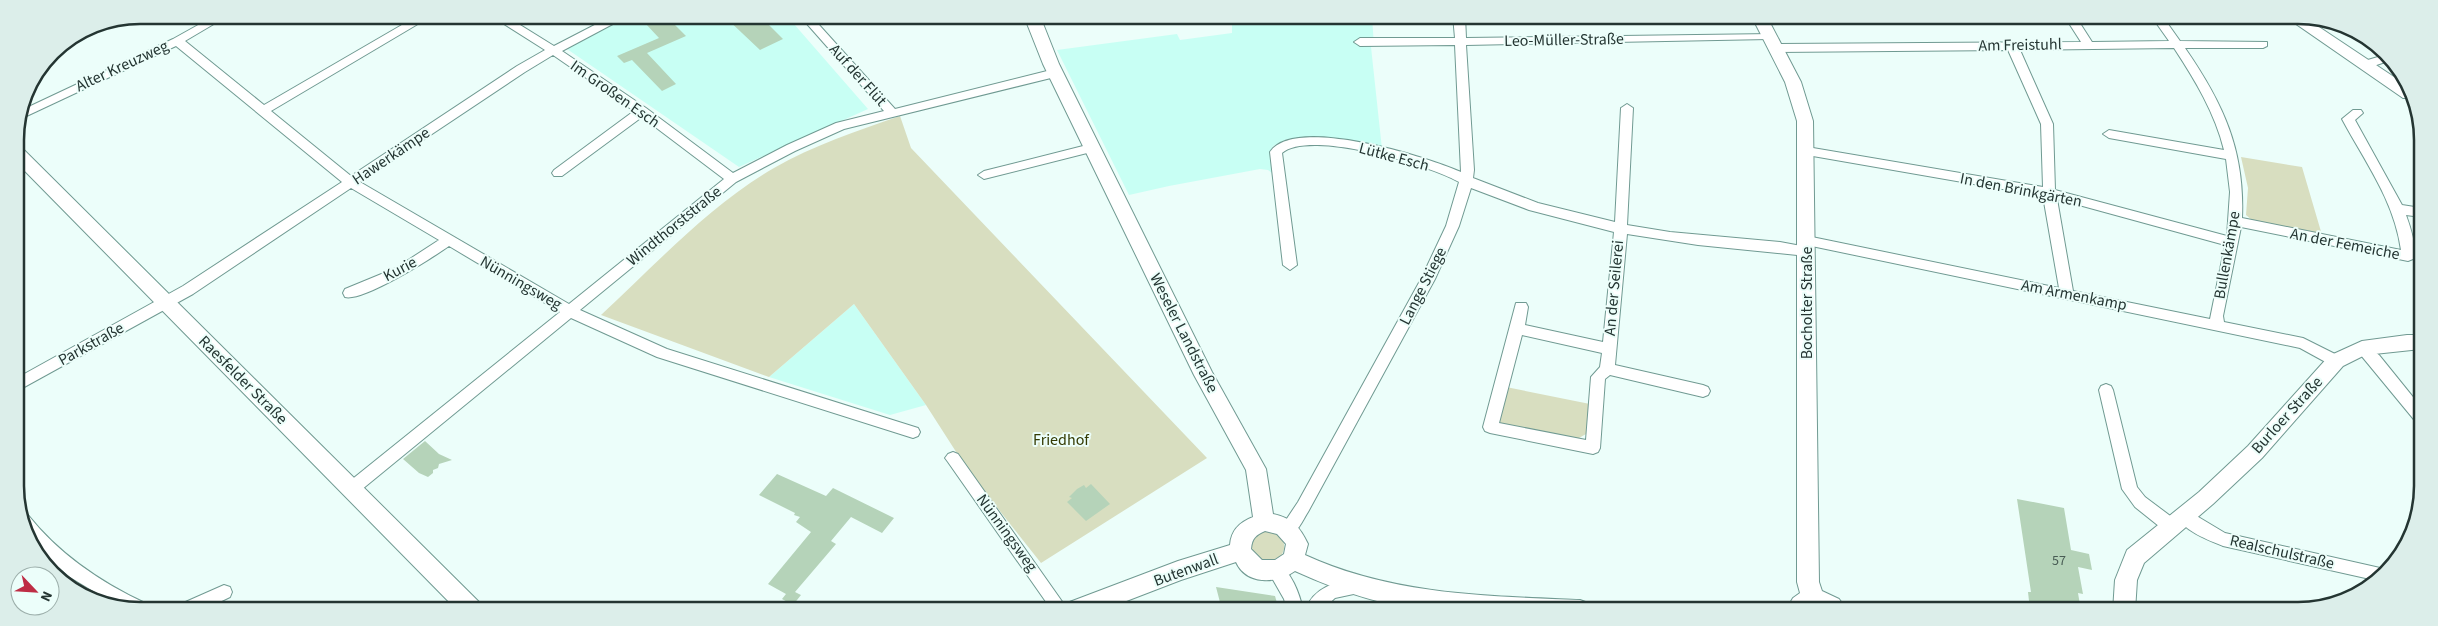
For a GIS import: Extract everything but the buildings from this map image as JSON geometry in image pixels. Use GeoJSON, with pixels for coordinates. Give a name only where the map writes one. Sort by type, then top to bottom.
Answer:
{"type":"FeatureCollection","features":[{"type":"Feature","properties":{"kind":"main road","name":"Weseler Landstraße"},"geometry":{"type":"LineString","coordinates":[[1035,24],[1055,73],[1091,148],[1202,371],[1256,469],[1264,522]]}},
{"type":"Feature","properties":{"kind":"main road","name":"Bocholter Straße"},"geometry":{"type":"LineString","coordinates":[[1763,24],[1799,96],[1805,122],[1807,151],[1808,582],[1805,602]]}},
{"type":"Feature","properties":{"kind":"main road"},"geometry":{"type":"LineString","coordinates":[[2304,24],[2402,90]]}},
{"type":"Feature","properties":{"kind":"main road","name":"Raesfelder Straße"},"geometry":{"type":"LineString","coordinates":[[24,160],[350,490],[464,602]]}},
{"type":"Feature","properties":{"kind":"main road","name":"Burloer Straße"},"geometry":{"type":"LineString","coordinates":[[2125,602],[2126,580],[2136,557],[2255,452],[2336,361],[2362,348],[2414,342]]}},
{"type":"Feature","properties":{"kind":"main road"},"geometry":{"type":"LineString","coordinates":[[1284,565],[1297,544],[1288,529],[1281,524],[1264,522],[1252,526],[1243,535],[1241,551],[1250,565],[1258,569],[1284,565],[1318,572],[1358,587],[1380,592],[1470,602]]}},
{"type":"Feature","properties":{"kind":"main road","name":"Butenwall"},"geometry":{"type":"LineString","coordinates":[[1097,602],[1198,562],[1241,551]]}},
{"type":"Feature","properties":{"kind":"street","name":"Alter Kreuzweg"},"geometry":{"type":"LineString","coordinates":[[28,112],[177,41],[208,24]]}},
{"type":"Feature","properties":{"kind":"street"},"geometry":{"type":"LineString","coordinates":[[264,110],[412,24]]}},
{"type":"Feature","properties":{"kind":"street","name":"Im Großen Esch"},"geometry":{"type":"LineString","coordinates":[[510,24],[553,50],[642,111],[732,179]]}},
{"type":"Feature","properties":{"kind":"street","name":"Hawerkämpe"},"geometry":{"type":"LineString","coordinates":[[166,302],[352,183],[553,50],[604,24]]}},
{"type":"Feature","properties":{"kind":"street","name":"Auf der Flüt"},"geometry":{"type":"LineString","coordinates":[[812,24],[891,112]]}},
{"type":"Feature","properties":{"kind":"street","name":"Lange Stiege"},"geometry":{"type":"LineString","coordinates":[[1288,529],[1423,290],[1448,236],[1468,170],[1460,24]]}},
{"type":"Feature","properties":{"kind":"street"},"geometry":{"type":"LineString","coordinates":[[2075,24],[2088,44]]}},
{"type":"Feature","properties":{"kind":"street","name":"Bullenkämpe"},"geometry":{"type":"LineString","coordinates":[[2162,24],[2214,101],[2233,156],[2237,190],[2236,222],[2216,316],[2218,324]]}},
{"type":"Feature","properties":{"kind":"street","name":"Nünningsweg"},"geometry":{"type":"LineString","coordinates":[[177,41],[352,183],[571,312],[662,354],[913,432]]}},
{"type":"Feature","properties":{"kind":"street","name":"Leo-Müller-Straße"},"geometry":{"type":"LineString","coordinates":[[1360,42],[1772,42]]}},
{"type":"Feature","properties":{"kind":"street","name":"Am Freistuhl"},"geometry":{"type":"LineString","coordinates":[[1772,42],[2012,45],[2264,44]]}},
{"type":"Feature","properties":{"kind":"street"},"geometry":{"type":"LineString","coordinates":[[2012,45],[2047,124],[2049,193],[2067,294]]}},
{"type":"Feature","properties":{"kind":"street"},"geometry":{"type":"LineString","coordinates":[[2365,64],[2381,59]]}},
{"type":"Feature","properties":{"kind":"street","name":"Windthorststraße"},"geometry":{"type":"LineString","coordinates":[[350,490],[732,179],[791,148],[840,126],[1055,73]]}},
{"type":"Feature","properties":{"kind":"street"},"geometry":{"type":"LineString","coordinates":[[1619,228],[1627,108]]}},
{"type":"Feature","properties":{"kind":"street"},"geometry":{"type":"LineString","coordinates":[[558,173],[642,111]]}},
{"type":"Feature","properties":{"kind":"street","name":"An der Femeiche"},"geometry":{"type":"LineString","coordinates":[[2236,222],[2408,256],[2406,233],[2399,209],[2348,119],[2357,114]]}},
{"type":"Feature","properties":{"kind":"street"},"geometry":{"type":"LineString","coordinates":[[2109,134],[2233,156]]}},
{"type":"Feature","properties":{"kind":"street","name":"Lütke Esch"},"geometry":{"type":"LineString","coordinates":[[1290,264],[1276,152],[1282,146],[1292,142],[1328,142],[1352,145],[1404,158],[1454,174],[1466,181],[1554,212],[1619,228],[1696,240],[1807,246]]}},
{"type":"Feature","properties":{"kind":"street"},"geometry":{"type":"LineString","coordinates":[[984,175],[1091,148]]}},
{"type":"Feature","properties":{"kind":"street","name":"In den Brinkgärten"},"geometry":{"type":"LineString","coordinates":[[1807,151],[2049,193],[2232,242]]}},
{"type":"Feature","properties":{"kind":"street"},"geometry":{"type":"LineString","coordinates":[[2399,209],[2414,212]]}},
{"type":"Feature","properties":{"kind":"street","name":"An der Seilerei"},"geometry":{"type":"LineString","coordinates":[[1609,349],[1517,330],[1490,427],[1593,448],[1598,377],[1607,369],[1609,349],[1619,228]]}},
{"type":"Feature","properties":{"kind":"street","name":"Kurie"},"geometry":{"type":"LineString","coordinates":[[350,293],[401,272],[448,241]]}},
{"type":"Feature","properties":{"kind":"street","name":"Am Armenkamp"},"geometry":{"type":"LineString","coordinates":[[1807,246],[2218,324],[2302,343],[2336,361]]}},
{"type":"Feature","properties":{"kind":"street","name":"Parkstraße"},"geometry":{"type":"LineString","coordinates":[[24,381],[166,302]]}},
{"type":"Feature","properties":{"kind":"street"},"geometry":{"type":"LineString","coordinates":[[1517,330],[1521,307]]}},
{"type":"Feature","properties":{"kind":"street"},"geometry":{"type":"LineString","coordinates":[[2362,348],[2374,359],[2414,409]]}},
{"type":"Feature","properties":{"kind":"street"},"geometry":{"type":"LineString","coordinates":[[1607,369],[1702,391]]}},
{"type":"Feature","properties":{"kind":"street"},"geometry":{"type":"LineString","coordinates":[[2106,390],[2130,489],[2140,502],[2178,521]]}},
{"type":"Feature","properties":{"kind":"street","name":"Nünningsweg"},"geometry":{"type":"LineString","coordinates":[[953,458],[1054,602]]}},
{"type":"Feature","properties":{"kind":"street","name":"Realschulstraße"},"geometry":{"type":"LineString","coordinates":[[2178,521],[2222,539],[2375,574]]}},
{"type":"Feature","properties":{"kind":"street"},"geometry":{"type":"LineString","coordinates":[[36,539],[60,561],[89,581],[126,601]]}},
{"type":"Feature","properties":{"kind":"street"},"geometry":{"type":"LineString","coordinates":[[1284,565],[1293,602]]}},
{"type":"Feature","properties":{"kind":"street"},"geometry":{"type":"LineString","coordinates":[[1316,602],[1334,589],[1358,587]]}},
{"type":"Feature","properties":{"kind":"street"},"geometry":{"type":"LineString","coordinates":[[203,602],[224,592]]}},
{"type":"Feature","properties":{"kind":"shaded area"},"geometry":{"type":"Polygon","coordinates":[[[615,24],[794,24],[868,109],[739,167],[567,49],[615,24]]]}},
{"type":"Feature","properties":{"kind":"shaded area"},"geometry":{"type":"Polygon","coordinates":[[[1232,24],[1373,24],[1374,46],[1371,47],[1382,149],[1320,138],[1287,139],[1273,146],[1270,152],[1272,173],[1268,170],[1260,169],[1129,195],[1057,50],[1177,34],[1180,40],[1232,33],[1232,24]]]}},
{"type":"Feature","properties":{"kind":"shaded area"},"geometry":{"type":"Polygon","coordinates":[[[854,304],[926,405],[890,415],[769,377],[854,304]]]}},
{"type":"Feature","properties":{"kind":"green space","name":"Friedhof"},"geometry":{"type":"Polygon","coordinates":[[[900,116],[911,148],[1207,458],[1041,563],[969,472],[926,405],[854,304],[769,377],[601,315],[705,218],[750,183],[805,152],[900,116]]]}},
{"type":"Feature","properties":{"kind":"green space"},"geometry":{"type":"Polygon","coordinates":[[[2241,157],[2302,167],[2322,235],[2253,221],[2246,215],[2248,188],[2241,157]]]}},
{"type":"Feature","properties":{"kind":"green space"},"geometry":{"type":"Polygon","coordinates":[[[1506,387],[1590,404],[1586,434],[1572,442],[1502,426],[1499,421],[1506,387]]]}},
{"type":"Feature","properties":{"kind":"green space"},"geometry":{"type":"Polygon","coordinates":[[[1266,530],[1275,533],[1284,542],[1281,556],[1271,561],[1259,559],[1250,547],[1256,534],[1266,530]]]}},
{"type":"Feature","properties":{"kind":"green space"},"geometry":{"type":"Polygon","coordinates":[[[60,569],[108,598],[82,587],[60,569]]]}}]}
